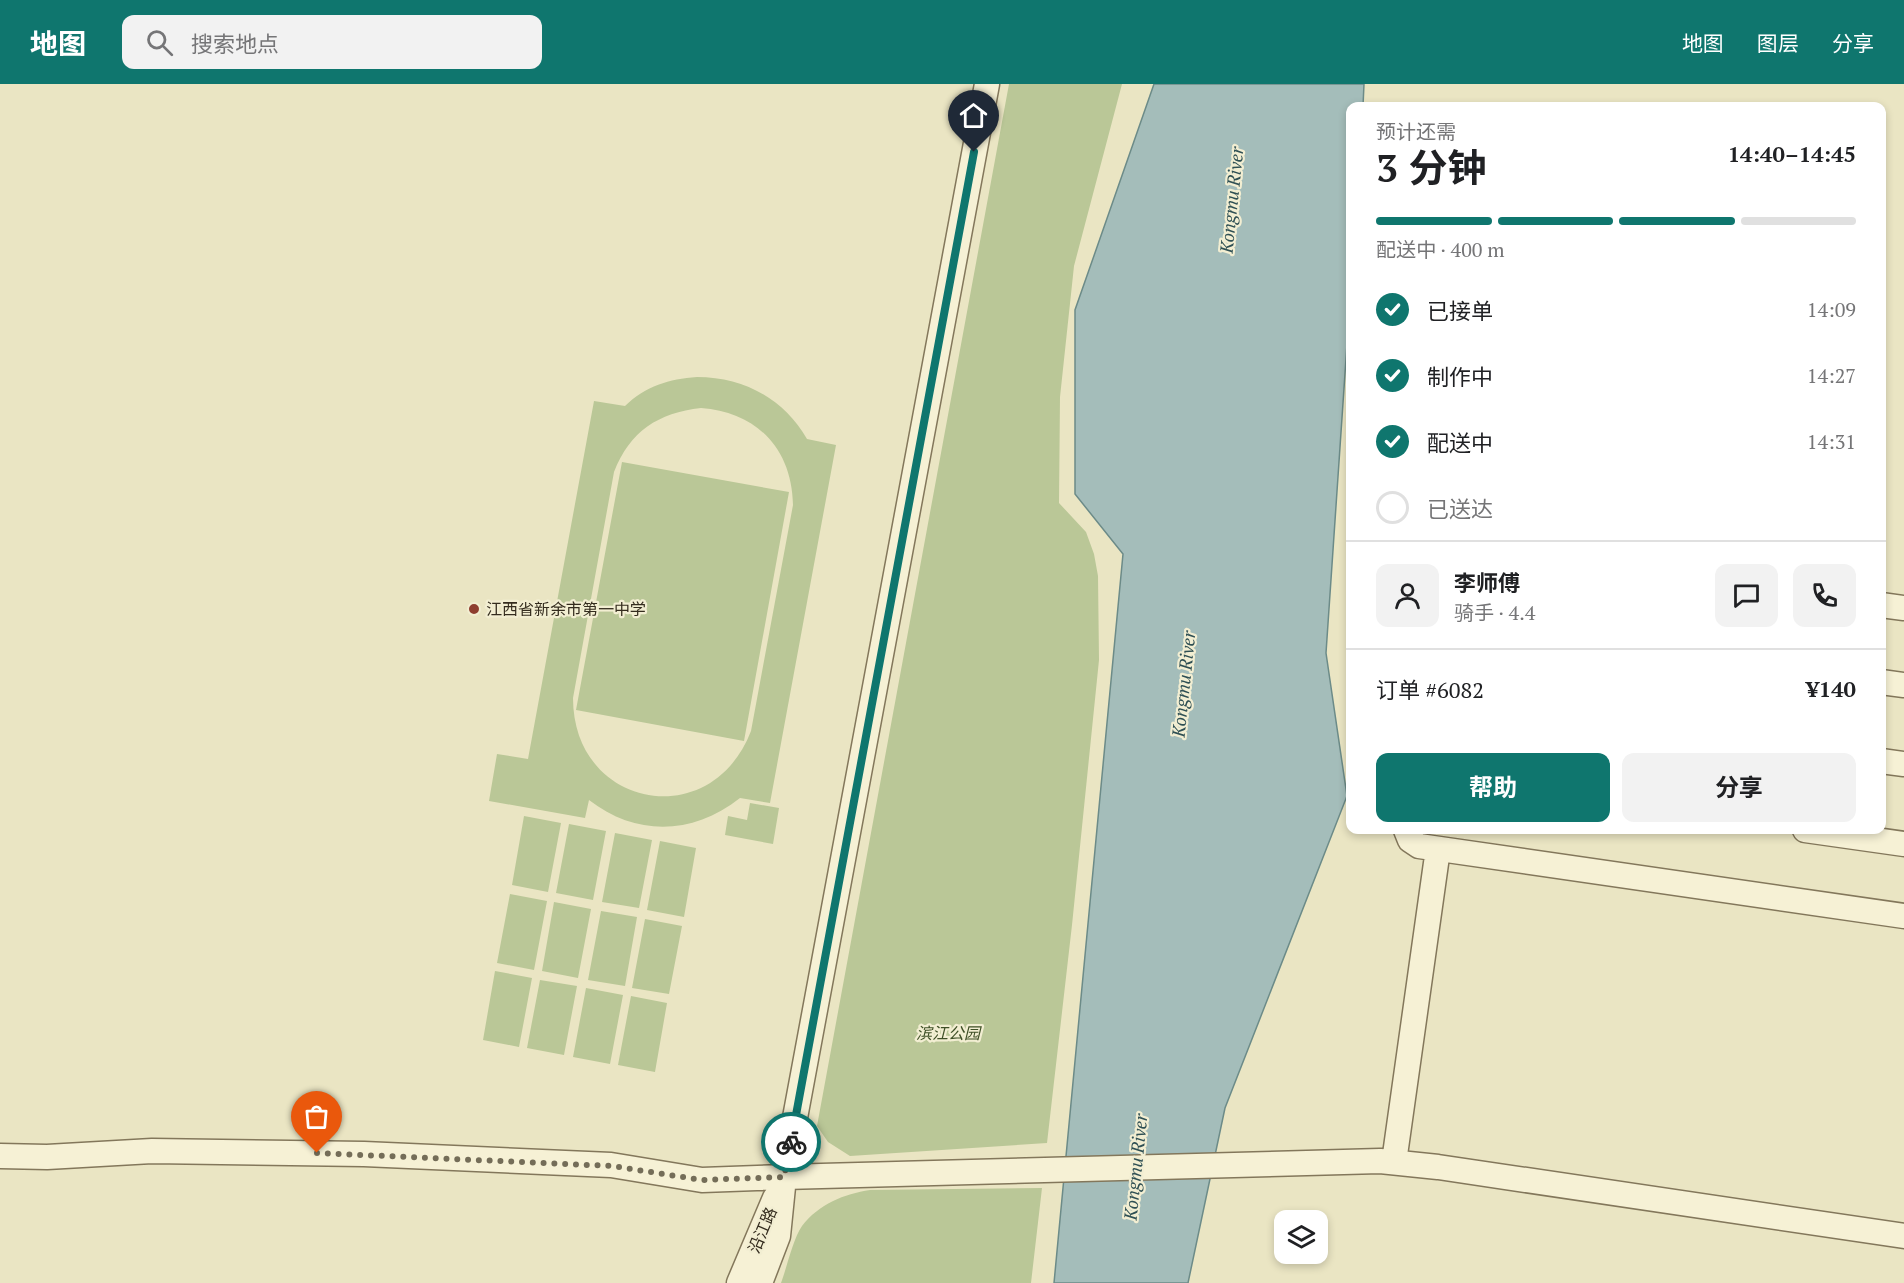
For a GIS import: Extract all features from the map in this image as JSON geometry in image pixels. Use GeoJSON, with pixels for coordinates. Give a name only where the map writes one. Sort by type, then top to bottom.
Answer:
{"type":"FeatureCollection","features":[{"type":"Feature","properties":{"kind":"street","name":"沿江路"},"geometry":{"type":"LineString","coordinates":[[760,1283],[778,1236],[784,1177],[987,84]]}},
{"type":"Feature","properties":{"kind":"street"},"geometry":{"type":"LineString","coordinates":[[1886,606],[1904,608]]}},
{"type":"Feature","properties":{"kind":"street"},"geometry":{"type":"LineString","coordinates":[[1886,683],[1904,685]]}},
{"type":"Feature","properties":{"kind":"street"},"geometry":{"type":"LineString","coordinates":[[1886,762],[1904,764]]}},
{"type":"Feature","properties":{"kind":"street"},"geometry":{"type":"LineString","coordinates":[[1408,834],[1410,840],[1419,846],[1904,916]]}},
{"type":"Feature","properties":{"kind":"street"},"geometry":{"type":"LineString","coordinates":[[1834,834],[1904,844]]}},
{"type":"Feature","properties":{"kind":"street"},"geometry":{"type":"LineString","coordinates":[[1394,1162],[1438,849]]}},
{"type":"Feature","properties":{"kind":"street"},"geometry":{"type":"LineString","coordinates":[[0,1156],[152,1151],[364,1154],[612,1166],[702,1180],[1015,1170],[1394,1162],[1904,1236]]}},
{"type":"Feature","properties":{"kind":"street","name":"沿江路"},"geometry":{"type":"LineString","coordinates":[[739,1283],[784,1177]]}},
{"type":"Feature","properties":{"kind":"green space","name":"滨江公园"},"geometry":{"type":"Polygon","coordinates":[[[1009,84],[1122,84],[1074,266],[1060,397],[1059,503],[1086,532],[1094,554],[1098,576],[1099,660],[1047,1143],[850,1156],[828,1142],[817,1126],[1009,84]]]}},
{"type":"Feature","properties":{"kind":"green space"},"geometry":{"type":"Polygon","coordinates":[[[687,378],[714,378],[746,386],[761,393],[787,412],[807,439],[836,445],[770,803],[740,798],[703,819],[684,825],[665,827],[626,820],[607,812],[589,800],[585,818],[489,801],[497,754],[528,759],[594,401],[625,406],[641,393],[658,385],[687,378]],[[701,408],[686,411],[672,414],[647,426],[628,445],[614,472],[573,698],[579,735],[595,764],[619,784],[647,795],[677,795],[706,785],[732,764],[751,731],[793,505],[786,467],[768,437],[739,417],[701,408]]]}},
{"type":"Feature","properties":{"kind":"green space"},"geometry":{"type":"Polygon","coordinates":[[[622,462],[789,492],[744,741],[576,710],[622,462]]]}},
{"type":"Feature","properties":{"kind":"green space"},"geometry":{"type":"Polygon","coordinates":[[[750,803],[779,808],[773,844],[725,835],[728,816],[747,820],[750,803]]]}},
{"type":"Feature","properties":{"kind":"green space"},"geometry":{"type":"Polygon","coordinates":[[[524,816],[561,823],[548,892],[512,885],[524,816]]]}},
{"type":"Feature","properties":{"kind":"green space"},"geometry":{"type":"Polygon","coordinates":[[[569,824],[606,831],[593,900],[556,893],[569,824]]]}},
{"type":"Feature","properties":{"kind":"green space"},"geometry":{"type":"Polygon","coordinates":[[[615,833],[652,840],[639,908],[602,902],[615,833]]]}},
{"type":"Feature","properties":{"kind":"green space"},"geometry":{"type":"Polygon","coordinates":[[[660,841],[696,848],[684,917],[647,910],[660,841]]]}},
{"type":"Feature","properties":{"kind":"green space"},"geometry":{"type":"Polygon","coordinates":[[[510,894],[547,901],[534,970],[497,963],[510,894]]]}},
{"type":"Feature","properties":{"kind":"green space"},"geometry":{"type":"Polygon","coordinates":[[[554,902],[591,909],[578,978],[542,971],[554,902]]]}},
{"type":"Feature","properties":{"kind":"green space"},"geometry":{"type":"Polygon","coordinates":[[[601,911],[637,917],[625,986],[588,980],[601,911]]]}},
{"type":"Feature","properties":{"kind":"green space"},"geometry":{"type":"Polygon","coordinates":[[[645,919],[682,926],[669,994],[632,988],[645,919]]]}},
{"type":"Feature","properties":{"kind":"green space"},"geometry":{"type":"Polygon","coordinates":[[[495,971],[532,978],[519,1047],[483,1040],[495,971]]]}},
{"type":"Feature","properties":{"kind":"green space"},"geometry":{"type":"Polygon","coordinates":[[[540,980],[577,986],[564,1055],[527,1048],[540,980]]]}},
{"type":"Feature","properties":{"kind":"green space"},"geometry":{"type":"Polygon","coordinates":[[[586,988],[623,995],[610,1064],[573,1057],[586,988]]]}},
{"type":"Feature","properties":{"kind":"green space"},"geometry":{"type":"Polygon","coordinates":[[[631,996],[667,1003],[655,1072],[618,1065],[631,996]]]}},
{"type":"Feature","properties":{"kind":"green space"},"geometry":{"type":"Polygon","coordinates":[[[1042,1188],[1031,1283],[781,1283],[802,1226],[824,1206],[842,1197],[870,1190],[1042,1188]]]}},
{"type":"Feature","properties":{"kind":"water","name":"Kongmu River"},"geometry":{"type":"Polygon","coordinates":[[[1154,84],[1364,84],[1363,102],[1346,102],[1346,359],[1326,653],[1346,799],[1225,1108],[1188,1283],[1054,1283],[1123,554],[1075,494],[1075,310],[1154,84]]]}},
{"type":"Feature","properties":{"kind":"way so far"},"geometry":{"type":"LineString","coordinates":[[317,1153],[612,1166],[635,1168],[679,1178],[724,1181],[784,1177],[791,1142]]}},
{"type":"Feature","properties":{"kind":"place","name":"江西省新余市第一中学"},"geometry":{"type":"Point","coordinates":[474,609]}},
{"type":"Feature","properties":{"kind":"route"},"geometry":{"type":"LineString","coordinates":[[791,1142],[974,152]]}}]}
